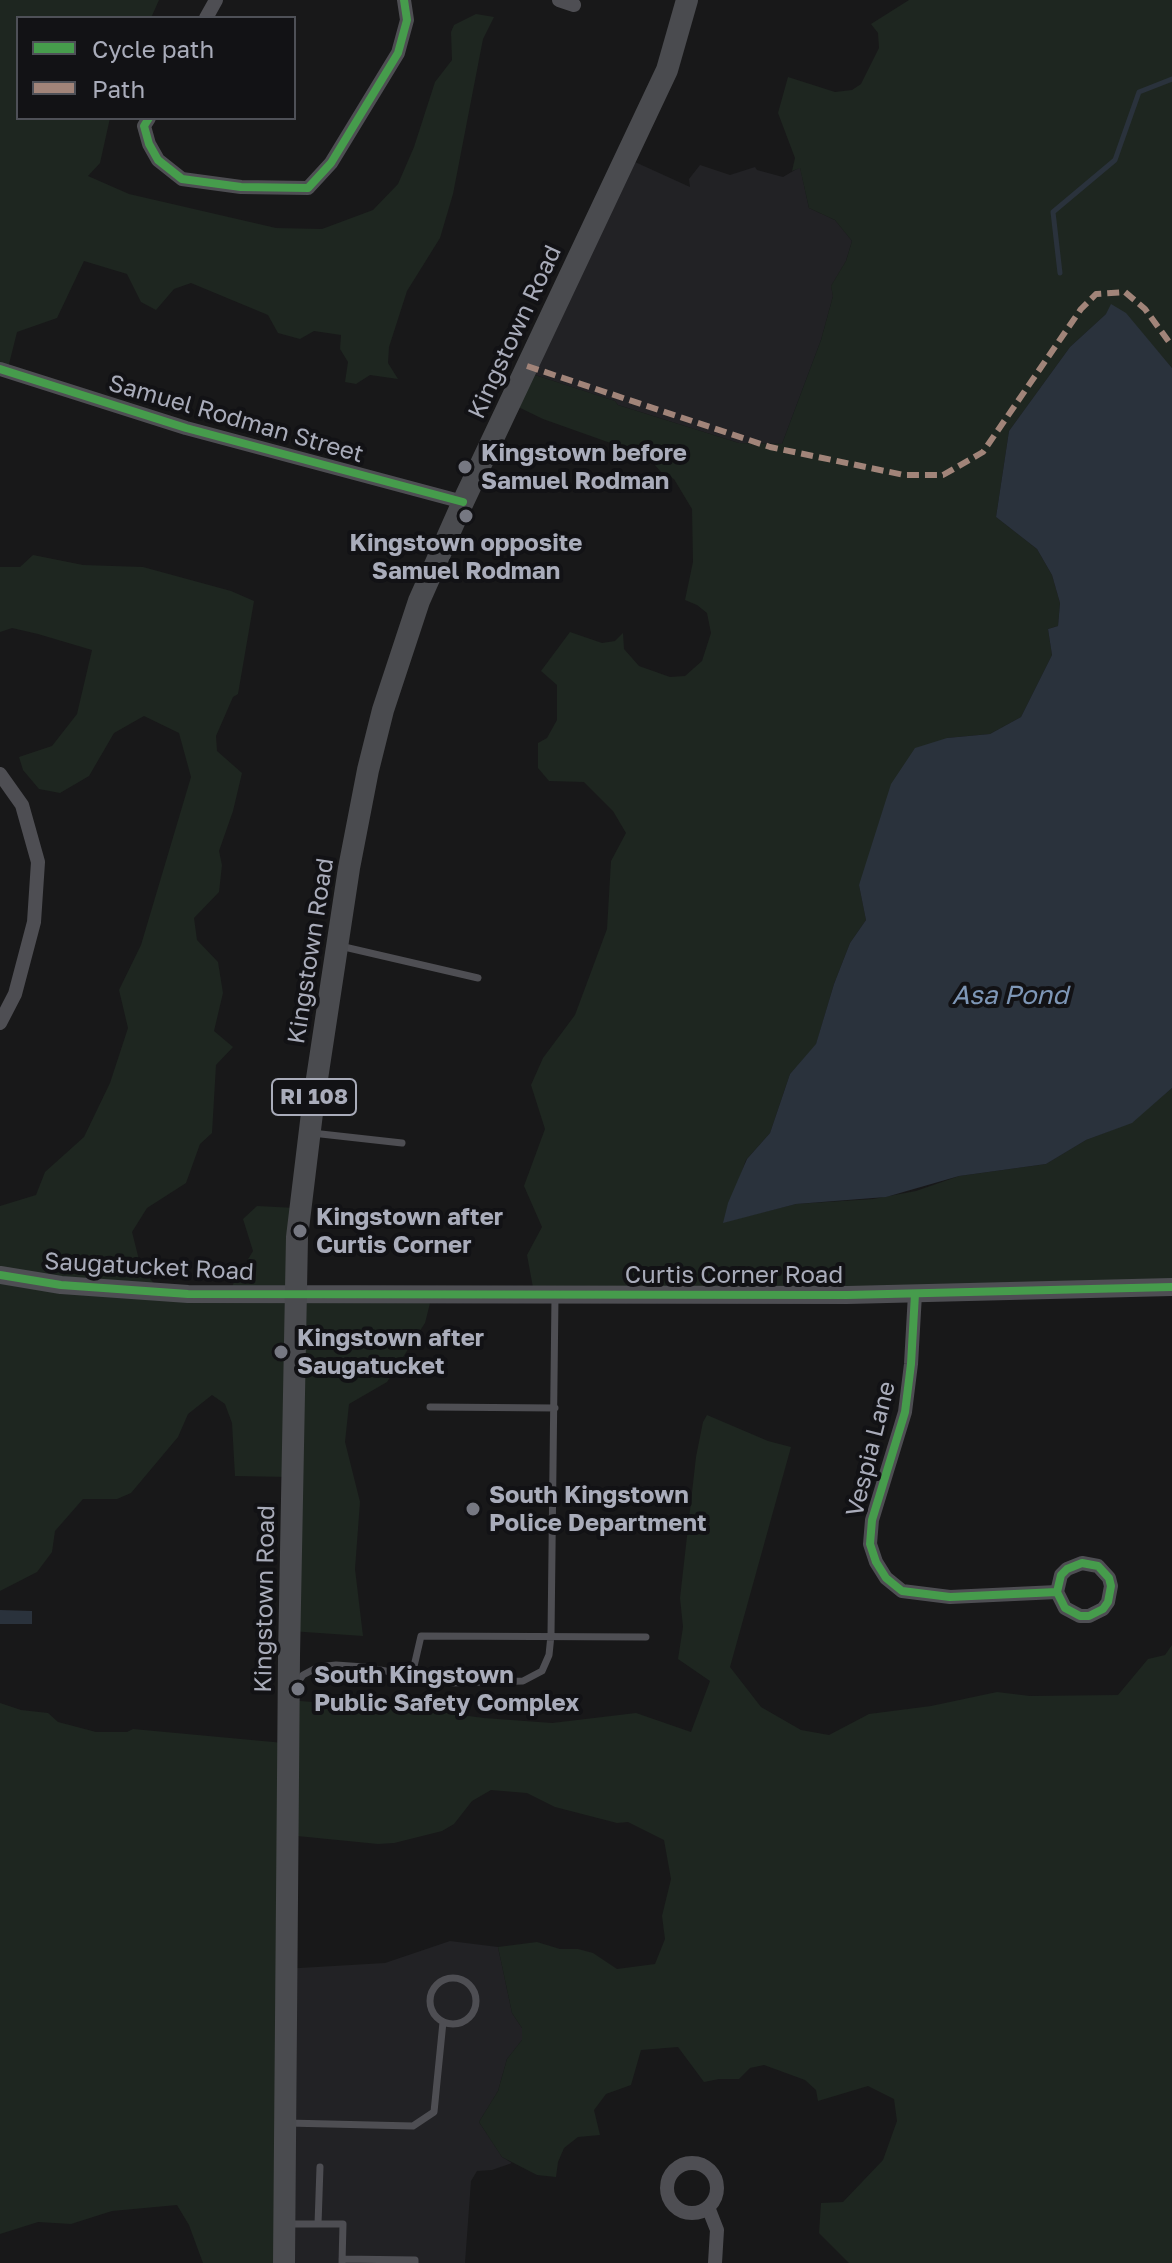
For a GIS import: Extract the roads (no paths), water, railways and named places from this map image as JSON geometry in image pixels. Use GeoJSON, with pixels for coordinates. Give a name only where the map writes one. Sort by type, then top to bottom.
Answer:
{"type":"FeatureCollection","features":[{"type":"Feature","properties":{"kind":"main road","name":"Kingstown Road"},"geometry":{"type":"LineString","coordinates":[[284,2263],[297,1237],[349,868],[383,710],[419,601],[667,70],[687,0]]}},
{"type":"Feature","properties":{"kind":"street"},"geometry":{"type":"LineString","coordinates":[[148,120],[144,126],[158,160],[182,179],[241,187],[308,188],[331,163],[398,53],[407,20],[404,0]]}},
{"type":"Feature","properties":{"kind":"street","name":"Samuel Rodman Street"},"geometry":{"type":"LineString","coordinates":[[0,369],[186,428],[463,502]]}},
{"type":"Feature","properties":{"kind":"street"},"geometry":{"type":"LineString","coordinates":[[0,774],[22,805],[38,862],[34,922],[15,994],[0,1023]]}},
{"type":"Feature","properties":{"kind":"street","name":"Saugatucket Road"},"geometry":{"type":"LineString","coordinates":[[0,1275],[61,1285],[188,1294],[295,1293]]}},
{"type":"Feature","properties":{"kind":"street","name":"Curtis Corner Road"},"geometry":{"type":"LineString","coordinates":[[295,1293],[555,1296],[915,1294],[1172,1287]]}},
{"type":"Feature","properties":{"kind":"street","name":"Vespia Lane"},"geometry":{"type":"LineString","coordinates":[[915,1294],[905,1412],[872,1520],[870,1544],[876,1562],[886,1578],[902,1591],[919,1595],[950,1597],[1057,1592]]}},
{"type":"Feature","properties":{"kind":"street"},"geometry":{"type":"LineString","coordinates":[[708,2207],[717,2230],[715,2263]]}},
{"type":"Feature","properties":{"kind":"lane"},"geometry":{"type":"LineString","coordinates":[[337,946],[478,978]]}},
{"type":"Feature","properties":{"kind":"lane"},"geometry":{"type":"LineString","coordinates":[[310,1133],[402,1143]]}},
{"type":"Feature","properties":{"kind":"lane"},"geometry":{"type":"LineString","coordinates":[[289,1694],[303,1675],[318,1667],[364,1667],[450,1683],[523,1681],[542,1671],[549,1655],[551,1635],[555,1296]]}},
{"type":"Feature","properties":{"kind":"lane"},"geometry":{"type":"LineString","coordinates":[[430,1407],[555,1408]]}},
{"type":"Feature","properties":{"kind":"lane"},"geometry":{"type":"LineString","coordinates":[[412,1675],[421,1636],[646,1637]]}},
{"type":"Feature","properties":{"kind":"lane"},"geometry":{"type":"LineString","coordinates":[[451,1978],[466,1981],[472,1986],[477,2001],[472,2016],[459,2024],[443,2022],[430,2004],[433,1990],[437,1984],[451,1978]]}},
{"type":"Feature","properties":{"kind":"lane"},"geometry":{"type":"LineString","coordinates":[[285,2123],[413,2126],[434,2112],[443,2022]]}},
{"type":"Feature","properties":{"kind":"lane"},"geometry":{"type":"LineString","coordinates":[[318,2224],[320,2167]]}},
{"type":"Feature","properties":{"kind":"lane"},"geometry":{"type":"LineString","coordinates":[[284,2224],[343,2224],[342,2261],[415,2260],[415,2263]]}},
{"type":"Feature","properties":{"kind":"water","name":"Asa Pond"},"geometry":{"type":"Polygon","coordinates":[[[1111,304],[1126,313],[1172,368],[1172,1088],[1132,1123],[1086,1140],[1046,1164],[959,1176],[886,1197],[796,1204],[723,1223],[747,1159],[770,1133],[790,1074],[816,1044],[850,943],[866,920],[859,885],[891,784],[915,748],[947,738],[990,734],[1021,717],[1052,655],[1048,629],[1058,626],[1060,603],[1052,575],[1037,549],[996,517],[1009,431],[1070,347],[1106,314],[1111,304]]]}},
{"type":"Feature","properties":{"kind":"water"},"geometry":{"type":"Polygon","coordinates":[[[0,1610],[32,1611],[32,1624],[0,1624],[0,1610]]]}},
{"type":"Feature","properties":{"kind":"waterway"},"geometry":{"type":"LineString","coordinates":[[1060,273],[1053,212],[1115,160],[1139,92],[1172,79]]}},
{"type":"Feature","properties":{"kind":"place","name":"Kingstown before Samuel Rodman"},"geometry":{"type":"Point","coordinates":[465,467]}},
{"type":"Feature","properties":{"kind":"place","name":"Kingstown opposite Samuel Rodman"},"geometry":{"type":"Point","coordinates":[466,516]}},
{"type":"Feature","properties":{"kind":"place","name":"Kingstown after Curtis Corner"},"geometry":{"type":"Point","coordinates":[300,1231]}},
{"type":"Feature","properties":{"kind":"place","name":"Kingstown after Saugatucket"},"geometry":{"type":"Point","coordinates":[281,1352]}},
{"type":"Feature","properties":{"kind":"place","name":"South Kingstown Police Department"},"geometry":{"type":"Point","coordinates":[473,1509]}},
{"type":"Feature","properties":{"kind":"place","name":"South Kingstown Public Safety Complex"},"geometry":{"type":"Point","coordinates":[298,1689]}}]}
